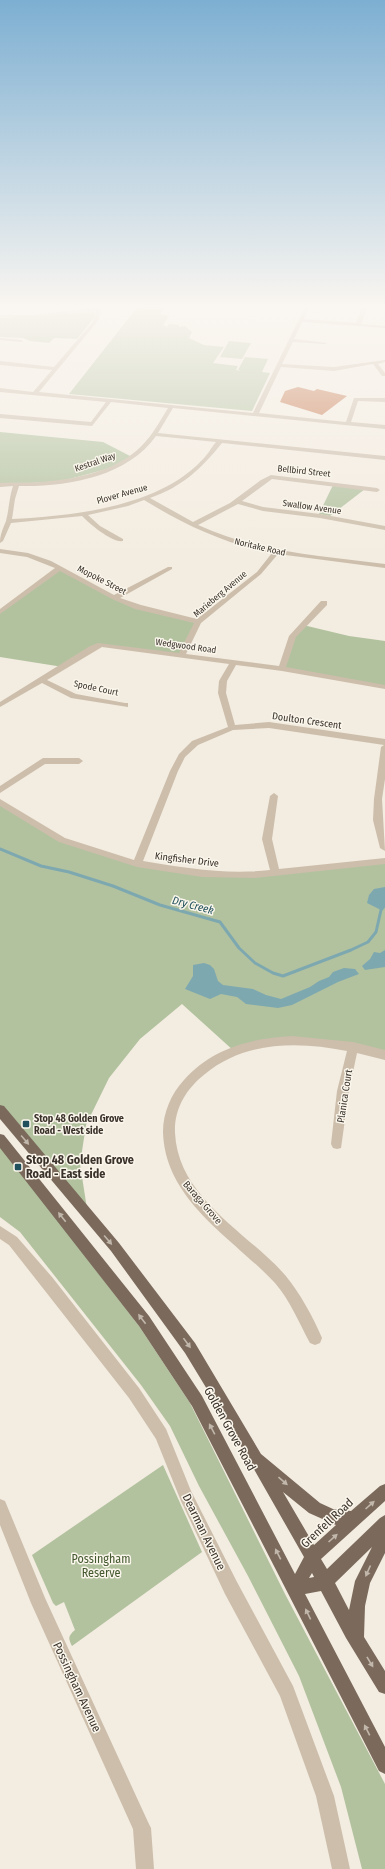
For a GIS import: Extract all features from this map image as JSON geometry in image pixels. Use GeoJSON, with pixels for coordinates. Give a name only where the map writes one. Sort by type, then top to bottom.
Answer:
{"type":"FeatureCollection","features":[{"type":"Feature","properties":{"kind":"main road","name":"Golden Grove Road"},"geometry":{"type":"LineString","coordinates":[[0,1110],[115,1248],[190,1348],[312,1557],[385,1686]]}},
{"type":"Feature","properties":{"kind":"main road","name":"Golden Grove Road"},"geometry":{"type":"LineString","coordinates":[[0,1139],[144,1321],[197,1401],[385,1765]]}},
{"type":"Feature","properties":{"kind":"main road"},"geometry":{"type":"LineString","coordinates":[[253,1455],[324,1514],[332,1517],[354,1519]]}},
{"type":"Feature","properties":{"kind":"main road","name":"Grenfell Road"},"geometry":{"type":"LineString","coordinates":[[295,1589],[312,1557],[385,1491]]}},
{"type":"Feature","properties":{"kind":"main road"},"geometry":{"type":"LineString","coordinates":[[295,1589],[325,1582],[385,1523]]}},
{"type":"Feature","properties":{"kind":"main road"},"geometry":{"type":"LineString","coordinates":[[356,1637],[357,1606],[363,1581],[385,1536]]}},
{"type":"Feature","properties":{"kind":"street"},"geometry":{"type":"LineString","coordinates":[[26,392],[385,427]]}},
{"type":"Feature","properties":{"kind":"street"},"geometry":{"type":"LineString","coordinates":[[255,415],[266,392]]}},
{"type":"Feature","properties":{"kind":"street"},"geometry":{"type":"LineString","coordinates":[[348,424],[356,399],[385,400]]}},
{"type":"Feature","properties":{"kind":"street"},"geometry":{"type":"LineString","coordinates":[[0,416],[92,424],[110,400]]}},
{"type":"Feature","properties":{"kind":"street","name":"Kestral Way"},"geometry":{"type":"LineString","coordinates":[[0,485],[62,481],[111,468],[138,453],[155,434],[171,407]]}},
{"type":"Feature","properties":{"kind":"street"},"geometry":{"type":"LineString","coordinates":[[155,434],[385,458]]}},
{"type":"Feature","properties":{"kind":"street","name":"Plover Avenue"},"geometry":{"type":"LineString","coordinates":[[9,521],[83,514],[145,498],[167,488],[195,470],[212,455],[220,441]]}},
{"type":"Feature","properties":{"kind":"street","name":"Bellbird Street"},"geometry":{"type":"LineString","coordinates":[[194,524],[237,502],[264,479],[271,477],[377,490]]}},
{"type":"Feature","properties":{"kind":"street"},"geometry":{"type":"LineString","coordinates":[[0,541],[9,521],[12,499],[17,483]]}},
{"type":"Feature","properties":{"kind":"street","name":"Noritake Road"},"geometry":{"type":"LineString","coordinates":[[145,498],[170,513],[225,538],[276,552],[385,566]]}},
{"type":"Feature","properties":{"kind":"street","name":"Swallow Avenue"},"geometry":{"type":"LineString","coordinates":[[237,502],[263,509],[320,516],[385,528]]}},
{"type":"Feature","properties":{"kind":"street"},"geometry":{"type":"LineString","coordinates":[[83,514],[98,527],[121,540]]}},
{"type":"Feature","properties":{"kind":"street","name":"Mopoke Street"},"geometry":{"type":"LineString","coordinates":[[0,551],[28,555],[60,568],[114,598],[138,608],[198,622]]}},
{"type":"Feature","properties":{"kind":"street","name":"Marieberg Avenue"},"geometry":{"type":"LineString","coordinates":[[182,655],[198,622],[259,573],[276,552]]}},
{"type":"Feature","properties":{"kind":"street"},"geometry":{"type":"LineString","coordinates":[[0,612],[60,568]]}},
{"type":"Feature","properties":{"kind":"street"},"geometry":{"type":"LineString","coordinates":[[114,598],[170,568]]}},
{"type":"Feature","properties":{"kind":"street"},"geometry":{"type":"LineString","coordinates":[[282,669],[293,636],[324,603]]}},
{"type":"Feature","properties":{"kind":"street","name":"Wedgwood Road"},"geometry":{"type":"LineString","coordinates":[[0,705],[93,648],[101,645],[282,669],[385,687]]}},
{"type":"Feature","properties":{"kind":"street"},"geometry":{"type":"LineString","coordinates":[[232,728],[222,693],[223,681],[233,663]]}},
{"type":"Feature","properties":{"kind":"street","name":"Spode Court"},"geometry":{"type":"LineString","coordinates":[[42,680],[74,696],[125,705]]}},
{"type":"Feature","properties":{"kind":"street","name":"Doulton Crescent"},"geometry":{"type":"LineString","coordinates":[[137,864],[174,771],[182,756],[196,743],[232,728],[269,725],[385,742]]}},
{"type":"Feature","properties":{"kind":"street"},"geometry":{"type":"LineString","coordinates":[[385,747],[378,799],[378,820],[385,848]]}},
{"type":"Feature","properties":{"kind":"street"},"geometry":{"type":"LineString","coordinates":[[0,790],[43,761],[78,761]]}},
{"type":"Feature","properties":{"kind":"street"},"geometry":{"type":"LineString","coordinates":[[274,796],[267,839],[275,873]]}},
{"type":"Feature","properties":{"kind":"street","name":"Kingfisher Drive"},"geometry":{"type":"LineString","coordinates":[[0,802],[62,840],[137,864],[202,874],[254,875],[385,861]]}},
{"type":"Feature","properties":{"kind":"street","name":"Baraga Grove"},"geometry":{"type":"LineString","coordinates":[[315,1338],[283,1283],[215,1219],[186,1185],[172,1159],[168,1136],[171,1111],[182,1088],[217,1058],[247,1046],[269,1040],[308,1041],[353,1047],[385,1055]]}},
{"type":"Feature","properties":{"kind":"street","name":"Planica Court"},"geometry":{"type":"LineString","coordinates":[[337,1144],[344,1091],[353,1047]]}},
{"type":"Feature","properties":{"kind":"street","name":"Dearman Avenue"},"geometry":{"type":"LineString","coordinates":[[0,1232],[13,1241],[134,1393],[160,1434],[186,1496],[231,1588],[287,1692],[326,1796],[341,1869]]}},
{"type":"Feature","properties":{"kind":"street","name":"Possingham Avenue"},"geometry":{"type":"LineString","coordinates":[[0,1506],[39,1603],[142,1828],[145,1869]]}},
{"type":"Feature","properties":{"kind":"green space"},"geometry":{"type":"Polygon","coordinates":[[[70,392],[261,392],[252,411],[69,394],[70,392]]]}},
{"type":"Feature","properties":{"kind":"green space"},"geometry":{"type":"Polygon","coordinates":[[[0,432],[103,442],[132,457],[111,468],[62,481],[0,485],[0,432]]]}},
{"type":"Feature","properties":{"kind":"green space"},"geometry":{"type":"Polygon","coordinates":[[[333,485],[365,489],[330,516],[319,514],[333,485]]]}},
{"type":"Feature","properties":{"kind":"green space"},"geometry":{"type":"Polygon","coordinates":[[[59,568],[114,598],[198,622],[182,655],[101,645],[63,667],[0,657],[0,612],[59,568]]]}},
{"type":"Feature","properties":{"kind":"green space"},"geometry":{"type":"Polygon","coordinates":[[[303,625],[349,636],[385,641],[385,687],[282,669],[293,636],[303,625]]]}},
{"type":"Feature","properties":{"kind":"green space"},"geometry":{"type":"Polygon","coordinates":[[[0,802],[62,840],[137,864],[202,874],[275,873],[385,861],[385,1055],[308,1041],[234,1051],[182,1004],[140,1039],[109,1078],[86,1125],[80,1164],[88,1215],[0,1110],[0,802]]]}},
{"type":"Feature","properties":{"kind":"green space"},"geometry":{"type":"Polygon","coordinates":[[[0,1146],[139,1326],[190,1403],[285,1594],[385,1784],[385,1869],[362,1869],[341,1787],[299,1676],[248,1576],[199,1486],[170,1426],[141,1385],[20,1232],[0,1217],[0,1146]]]}},
{"type":"Feature","properties":{"kind":"green space","name":"Possingham Reserve"},"geometry":{"type":"Polygon","coordinates":[[[163,1465],[202,1552],[72,1646],[69,1637],[75,1630],[64,1602],[56,1606],[53,1603],[32,1555],[163,1465]]]}},
{"type":"Feature","properties":{"kind":"water"},"geometry":{"type":"Polygon","coordinates":[[[385,887],[385,905],[381,910],[367,903],[369,895],[374,889],[385,887]]]}},
{"type":"Feature","properties":{"kind":"water"},"geometry":{"type":"Polygon","coordinates":[[[385,950],[385,967],[365,970],[362,966],[370,959],[374,952],[380,953],[385,950]]]}},
{"type":"Feature","properties":{"kind":"water"},"geometry":{"type":"Polygon","coordinates":[[[204,963],[210,965],[214,969],[218,981],[223,985],[253,989],[266,995],[281,999],[310,987],[329,977],[333,972],[344,968],[355,969],[359,974],[338,982],[292,1005],[278,1008],[246,1004],[237,997],[221,994],[210,999],[185,989],[193,976],[193,965],[204,963]]]}},
{"type":"Feature","properties":{"kind":"building"},"geometry":{"type":"Polygon","coordinates":[[[284,392],[331,392],[347,396],[322,415],[280,402],[284,392]]]}},
{"type":"Feature","properties":{"kind":"waterway","name":"Dry Creek"},"geometry":{"type":"LineString","coordinates":[[0,849],[41,866],[69,872],[113,886],[160,905],[220,922],[239,948],[255,963],[273,973],[283,976],[368,942],[376,932],[381,910],[385,905]]}},
{"type":"Feature","properties":{"kind":"place","name":"Stop 48 Golden Grove Road - West side"},"geometry":{"type":"Point","coordinates":[26,1124]}},
{"type":"Feature","properties":{"kind":"place","name":"Stop 48 Golden Grove Road - East side"},"geometry":{"type":"Point","coordinates":[18,1167]}}]}
